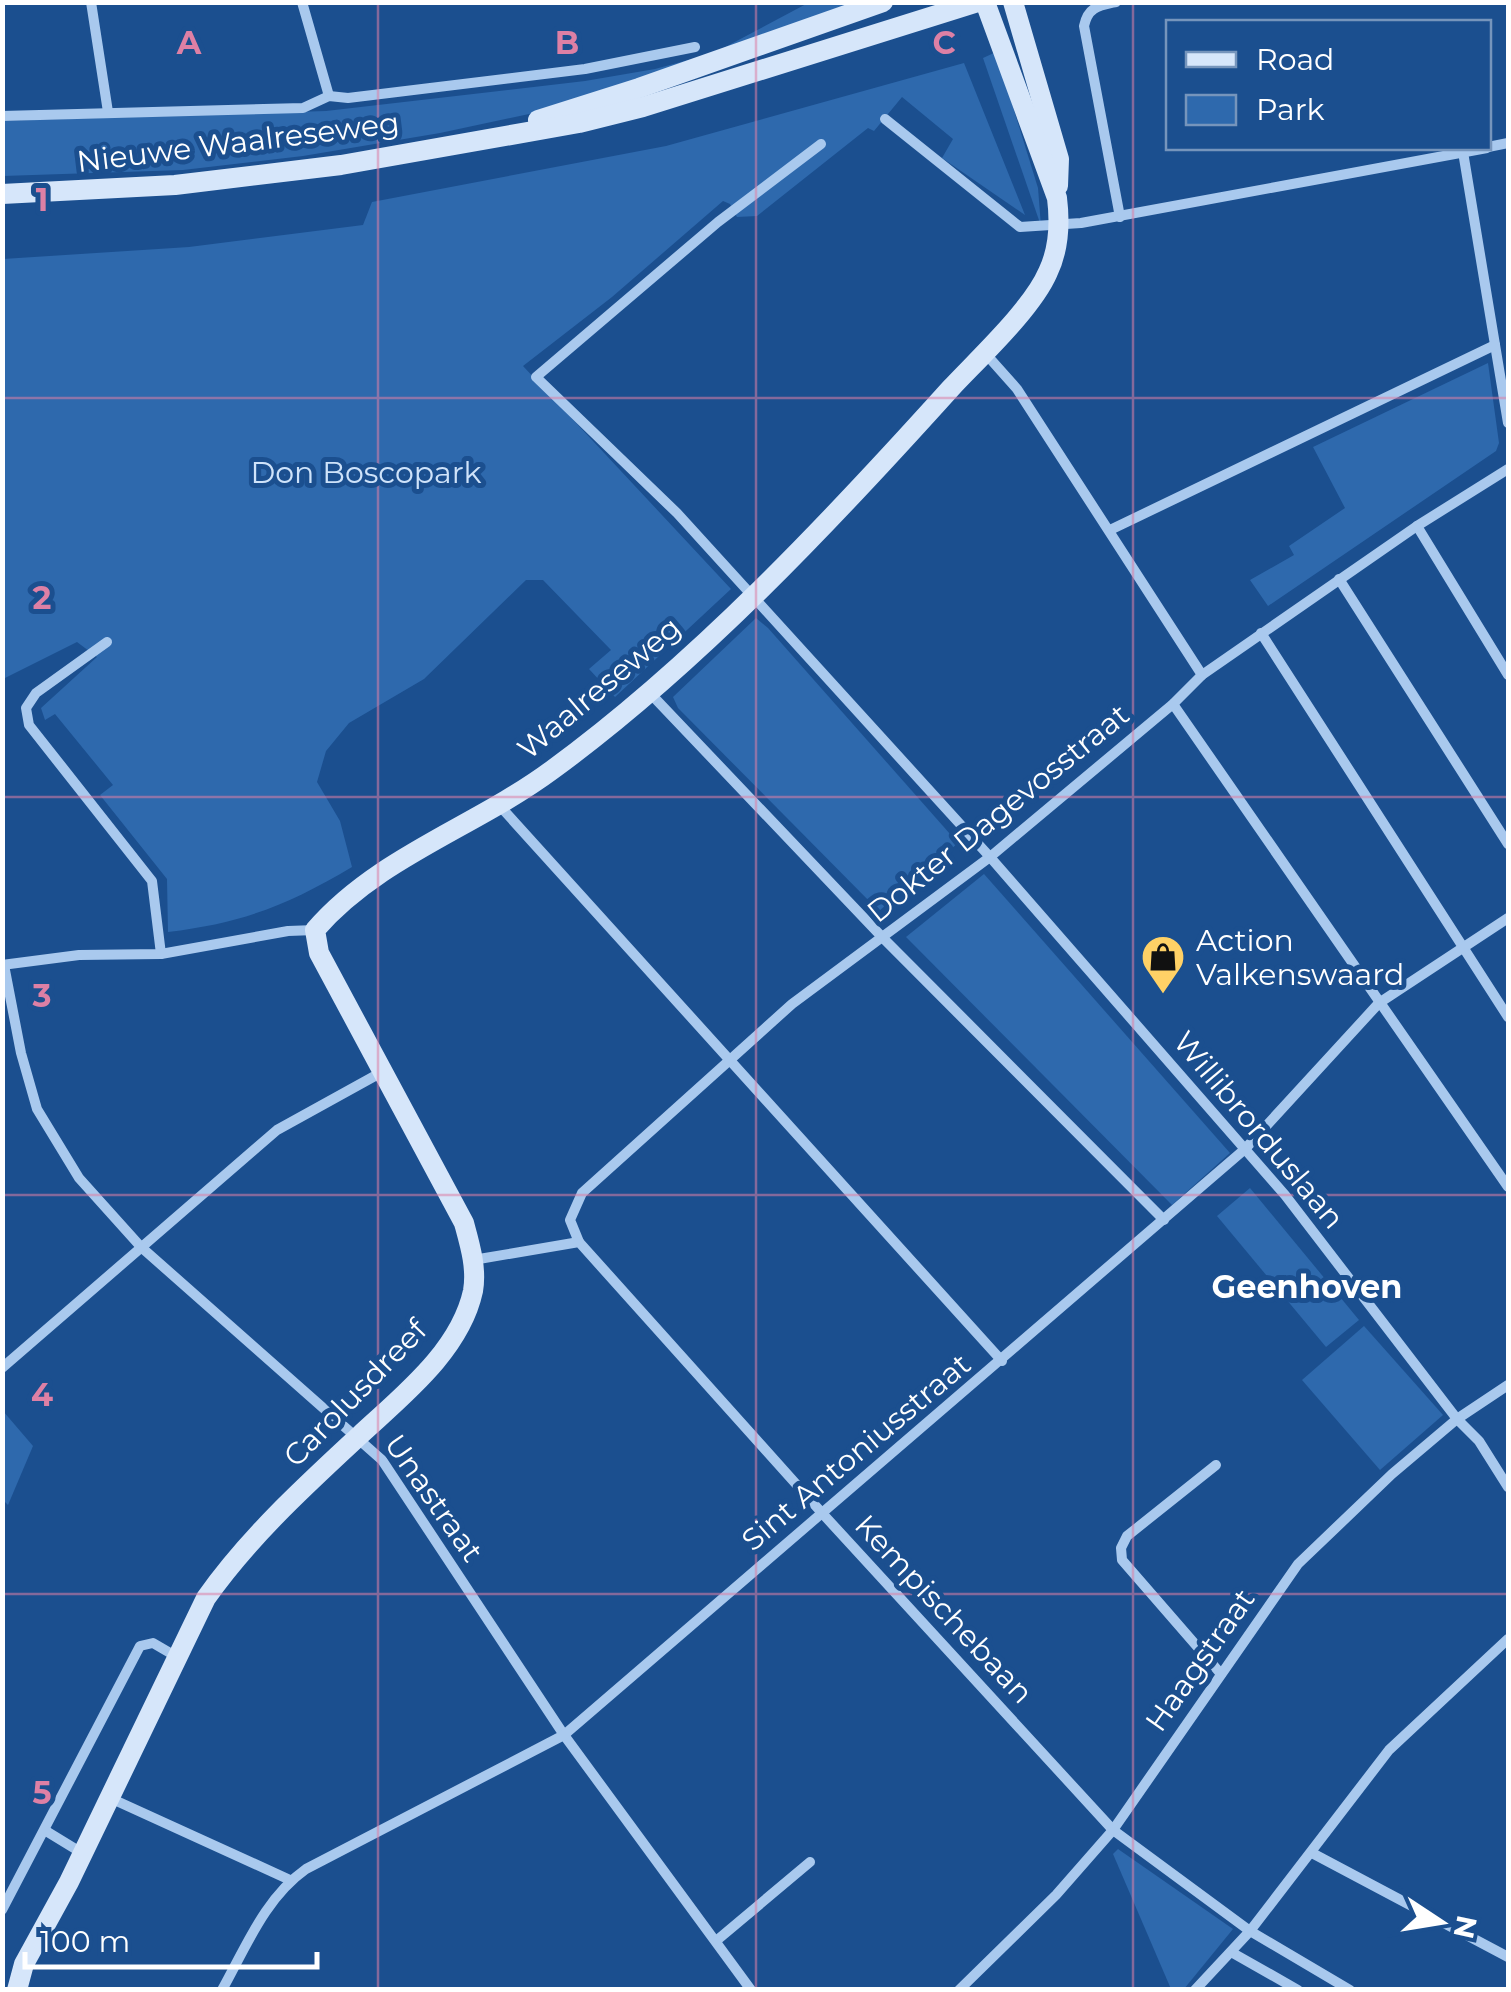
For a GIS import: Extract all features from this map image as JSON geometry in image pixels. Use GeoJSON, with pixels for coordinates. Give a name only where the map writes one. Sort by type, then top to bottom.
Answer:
{"type":"FeatureCollection","features":[{"type":"Feature","properties":{"kind":"street"},"geometry":{"type":"LineString","coordinates":[[91,2],[108,112]]}},
{"type":"Feature","properties":{"kind":"street"},"geometry":{"type":"LineString","coordinates":[[302,2],[329,96]]}},
{"type":"Feature","properties":{"kind":"street","name":"Nieuwe Waalreseweg"},"geometry":{"type":"LineString","coordinates":[[479,140],[883,2]]}},
{"type":"Feature","properties":{"kind":"street","name":"Nieuwe Waalreseweg"},"geometry":{"type":"LineString","coordinates":[[2,194],[194,183],[358,164],[579,123],[643,107],[978,2]]}},
{"type":"Feature","properties":{"kind":"street","name":"Waalreseweg"},"geometry":{"type":"LineString","coordinates":[[985,2],[1057,198]]}},
{"type":"Feature","properties":{"kind":"street","name":"Waalreseweg"},"geometry":{"type":"LineString","coordinates":[[315,930],[338,904],[397,862],[499,805],[552,770],[648,691],[752,596],[892,454],[1025,306],[1048,272],[1060,224],[1059,158],[1014,2]]}},
{"type":"Feature","properties":{"kind":"street"},"geometry":{"type":"LineString","coordinates":[[1116,2],[1095,6],[1086,14],[1084,26],[1120,216]]}},
{"type":"Feature","properties":{"kind":"street"},"geometry":{"type":"LineString","coordinates":[[2,116],[304,108],[329,96],[348,98],[585,69],[696,47]]}},
{"type":"Feature","properties":{"kind":"street"},"geometry":{"type":"LineString","coordinates":[[884,119],[1020,227],[1120,216],[1473,150]]}},
{"type":"Feature","properties":{"kind":"street","name":"Willibrorduslaan"},"geometry":{"type":"LineString","coordinates":[[820,144],[718,222],[536,376],[677,513],[990,857],[1285,1194],[1457,1419],[1479,1441],[1508,1488]]}},
{"type":"Feature","properties":{"kind":"street"},"geometry":{"type":"LineString","coordinates":[[1463,152],[1508,423]]}},
{"type":"Feature","properties":{"kind":"street"},"geometry":{"type":"LineString","coordinates":[[1110,530],[1495,345]]}},
{"type":"Feature","properties":{"kind":"street"},"geometry":{"type":"LineString","coordinates":[[984,352],[1017,389],[1202,674]]}},
{"type":"Feature","properties":{"kind":"street","name":"Dokter Dagevosstraat"},"geometry":{"type":"LineString","coordinates":[[578,1242],[570,1220],[582,1193],[792,1004],[990,857],[1172,704],[1202,674],[1339,578],[1508,469]]}},
{"type":"Feature","properties":{"kind":"street"},"geometry":{"type":"LineString","coordinates":[[1417,526],[1508,675]]}},
{"type":"Feature","properties":{"kind":"street"},"geometry":{"type":"LineString","coordinates":[[1339,578],[1508,844]]}},
{"type":"Feature","properties":{"kind":"street"},"geometry":{"type":"LineString","coordinates":[[1261,633],[1508,1017]]}},
{"type":"Feature","properties":{"kind":"street"},"geometry":{"type":"LineString","coordinates":[[107,642],[36,694],[26,708],[29,726],[152,881],[161,954]]}},
{"type":"Feature","properties":{"kind":"street"},"geometry":{"type":"LineString","coordinates":[[648,691],[883,938],[1164,1220]]}},
{"type":"Feature","properties":{"kind":"street"},"geometry":{"type":"LineString","coordinates":[[1172,704],[1508,1188]]}},
{"type":"Feature","properties":{"kind":"street"},"geometry":{"type":"LineString","coordinates":[[499,805],[1002,1361]]}},
{"type":"Feature","properties":{"kind":"street","name":"Sint Antoniusstraat"},"geometry":{"type":"LineString","coordinates":[[222,1990],[272,1899],[290,1880],[306,1868],[564,1735],[1245,1150],[1379,1003],[1508,918]]}},
{"type":"Feature","properties":{"kind":"street"},"geometry":{"type":"LineString","coordinates":[[3,965],[79,956],[161,954],[288,931],[315,930]]}},
{"type":"Feature","properties":{"kind":"street","name":"Carolusdreef"},"geometry":{"type":"LineString","coordinates":[[17,1990],[24,1964],[206,1598],[234,1558],[434,1362],[462,1322],[473,1290],[474,1260],[464,1223],[319,954],[315,930]]}},
{"type":"Feature","properties":{"kind":"street","name":"Unastraat"},"geometry":{"type":"LineString","coordinates":[[3,965],[37,1109],[79,1178],[140,1247],[382,1460],[564,1735],[752,1990]]}},
{"type":"Feature","properties":{"kind":"street"},"geometry":{"type":"LineString","coordinates":[[2,1368],[288,1121],[382,1072]]}},
{"type":"Feature","properties":{"kind":"street"},"geometry":{"type":"LineString","coordinates":[[474,1260],[578,1242]]}},
{"type":"Feature","properties":{"kind":"street","name":"Kempischebaan"},"geometry":{"type":"LineString","coordinates":[[578,1242],[1113,1830],[1250,1931],[1350,1990]]}},
{"type":"Feature","properties":{"kind":"street","name":"Haagstraat"},"geometry":{"type":"LineString","coordinates":[[960,1990],[1056,1894],[1113,1830],[1298,1564],[1392,1474],[1457,1419],[1508,1385]]}},
{"type":"Feature","properties":{"kind":"street"},"geometry":{"type":"LineString","coordinates":[[1216,1465],[1126,1536],[1121,1548],[1122,1560],[1220,1674]]}},
{"type":"Feature","properties":{"kind":"street"},"geometry":{"type":"LineString","coordinates":[[1195,1990],[1250,1931],[1388,1750],[1508,1639]]}},
{"type":"Feature","properties":{"kind":"street"},"geometry":{"type":"LineString","coordinates":[[2,1910],[140,1646],[153,1643],[177,1657]]}},
{"type":"Feature","properties":{"kind":"street"},"geometry":{"type":"LineString","coordinates":[[110,1797],[290,1880]]}},
{"type":"Feature","properties":{"kind":"street"},"geometry":{"type":"LineString","coordinates":[[46,1831],[82,1853]]}},
{"type":"Feature","properties":{"kind":"street"},"geometry":{"type":"LineString","coordinates":[[1312,1852],[1508,1957]]}},
{"type":"Feature","properties":{"kind":"street"},"geometry":{"type":"LineString","coordinates":[[716,1941],[810,1862]]}},
{"type":"Feature","properties":{"kind":"street"},"geometry":{"type":"LineString","coordinates":[[1230,1952],[1298,1990]]}},
{"type":"Feature","properties":{"kind":"street","name":"Carolusdreef"},"geometry":{"type":"LineString","coordinates":[[2,1987],[24,1964]]}},
{"type":"Feature","properties":{"kind":"green space"},"geometry":{"type":"Polygon","coordinates":[[[808,3],[861,3],[576,104],[440,133],[303,156],[183,170],[3,176],[2,121],[326,111],[585,81],[655,69],[714,53],[808,3]]]}},
{"type":"Feature","properties":{"kind":"green space"},"geometry":{"type":"Polygon","coordinates":[[[996,52],[1038,188],[1041,226],[983,58],[996,52]]]}},
{"type":"Feature","properties":{"kind":"green space","name":"Don Boscopark"},"geometry":{"type":"Polygon","coordinates":[[[964,63],[1025,215],[942,158],[953,139],[902,97],[874,131],[868,128],[757,216],[737,217],[730,204],[723,201],[612,297],[523,366],[731,589],[615,697],[589,669],[611,650],[543,580],[526,580],[424,679],[349,723],[326,751],[317,782],[340,821],[352,867],[264,910],[168,932],[167,879],[100,795],[113,785],[55,714],[45,720],[41,708],[97,657],[77,642],[3,679],[3,259],[189,247],[363,225],[372,202],[666,146],[964,63]]]}},
{"type":"Feature","properties":{"kind":"green space"},"geometry":{"type":"Polygon","coordinates":[[[1488,363],[1499,443],[1496,451],[1268,606],[1250,580],[1294,555],[1289,546],[1345,508],[1313,447],[1488,363]]]}},
{"type":"Feature","properties":{"kind":"green space"},"geometry":{"type":"Polygon","coordinates":[[[756,618],[958,843],[879,911],[678,708],[673,697],[756,618]]]}},
{"type":"Feature","properties":{"kind":"green space"},"geometry":{"type":"Polygon","coordinates":[[[984,874],[1230,1153],[1172,1205],[906,937],[984,874]]]}},
{"type":"Feature","properties":{"kind":"green space"},"geometry":{"type":"Polygon","coordinates":[[[1250,1188],[1359,1320],[1326,1347],[1217,1216],[1250,1188]]]}},
{"type":"Feature","properties":{"kind":"green space"},"geometry":{"type":"Polygon","coordinates":[[[1364,1326],[1443,1415],[1380,1470],[1302,1380],[1364,1326]]]}},
{"type":"Feature","properties":{"kind":"green space"},"geometry":{"type":"Polygon","coordinates":[[[3,1411],[33,1446],[8,1505],[3,1500],[3,1411]]]}},
{"type":"Feature","properties":{"kind":"green space"},"geometry":{"type":"Polygon","coordinates":[[[1118,1849],[1233,1929],[1184,1989],[1171,1989],[1113,1854],[1118,1849]]]}},
{"type":"Feature","properties":{"kind":"place","name":"Action Valkenswaard"},"geometry":{"type":"Point","coordinates":[1163,995]}},
{"type":"Feature","properties":{"kind":"district","name":"Geenhoven"},"geometry":{"type":"Point","coordinates":[1307,1286]}}]}
